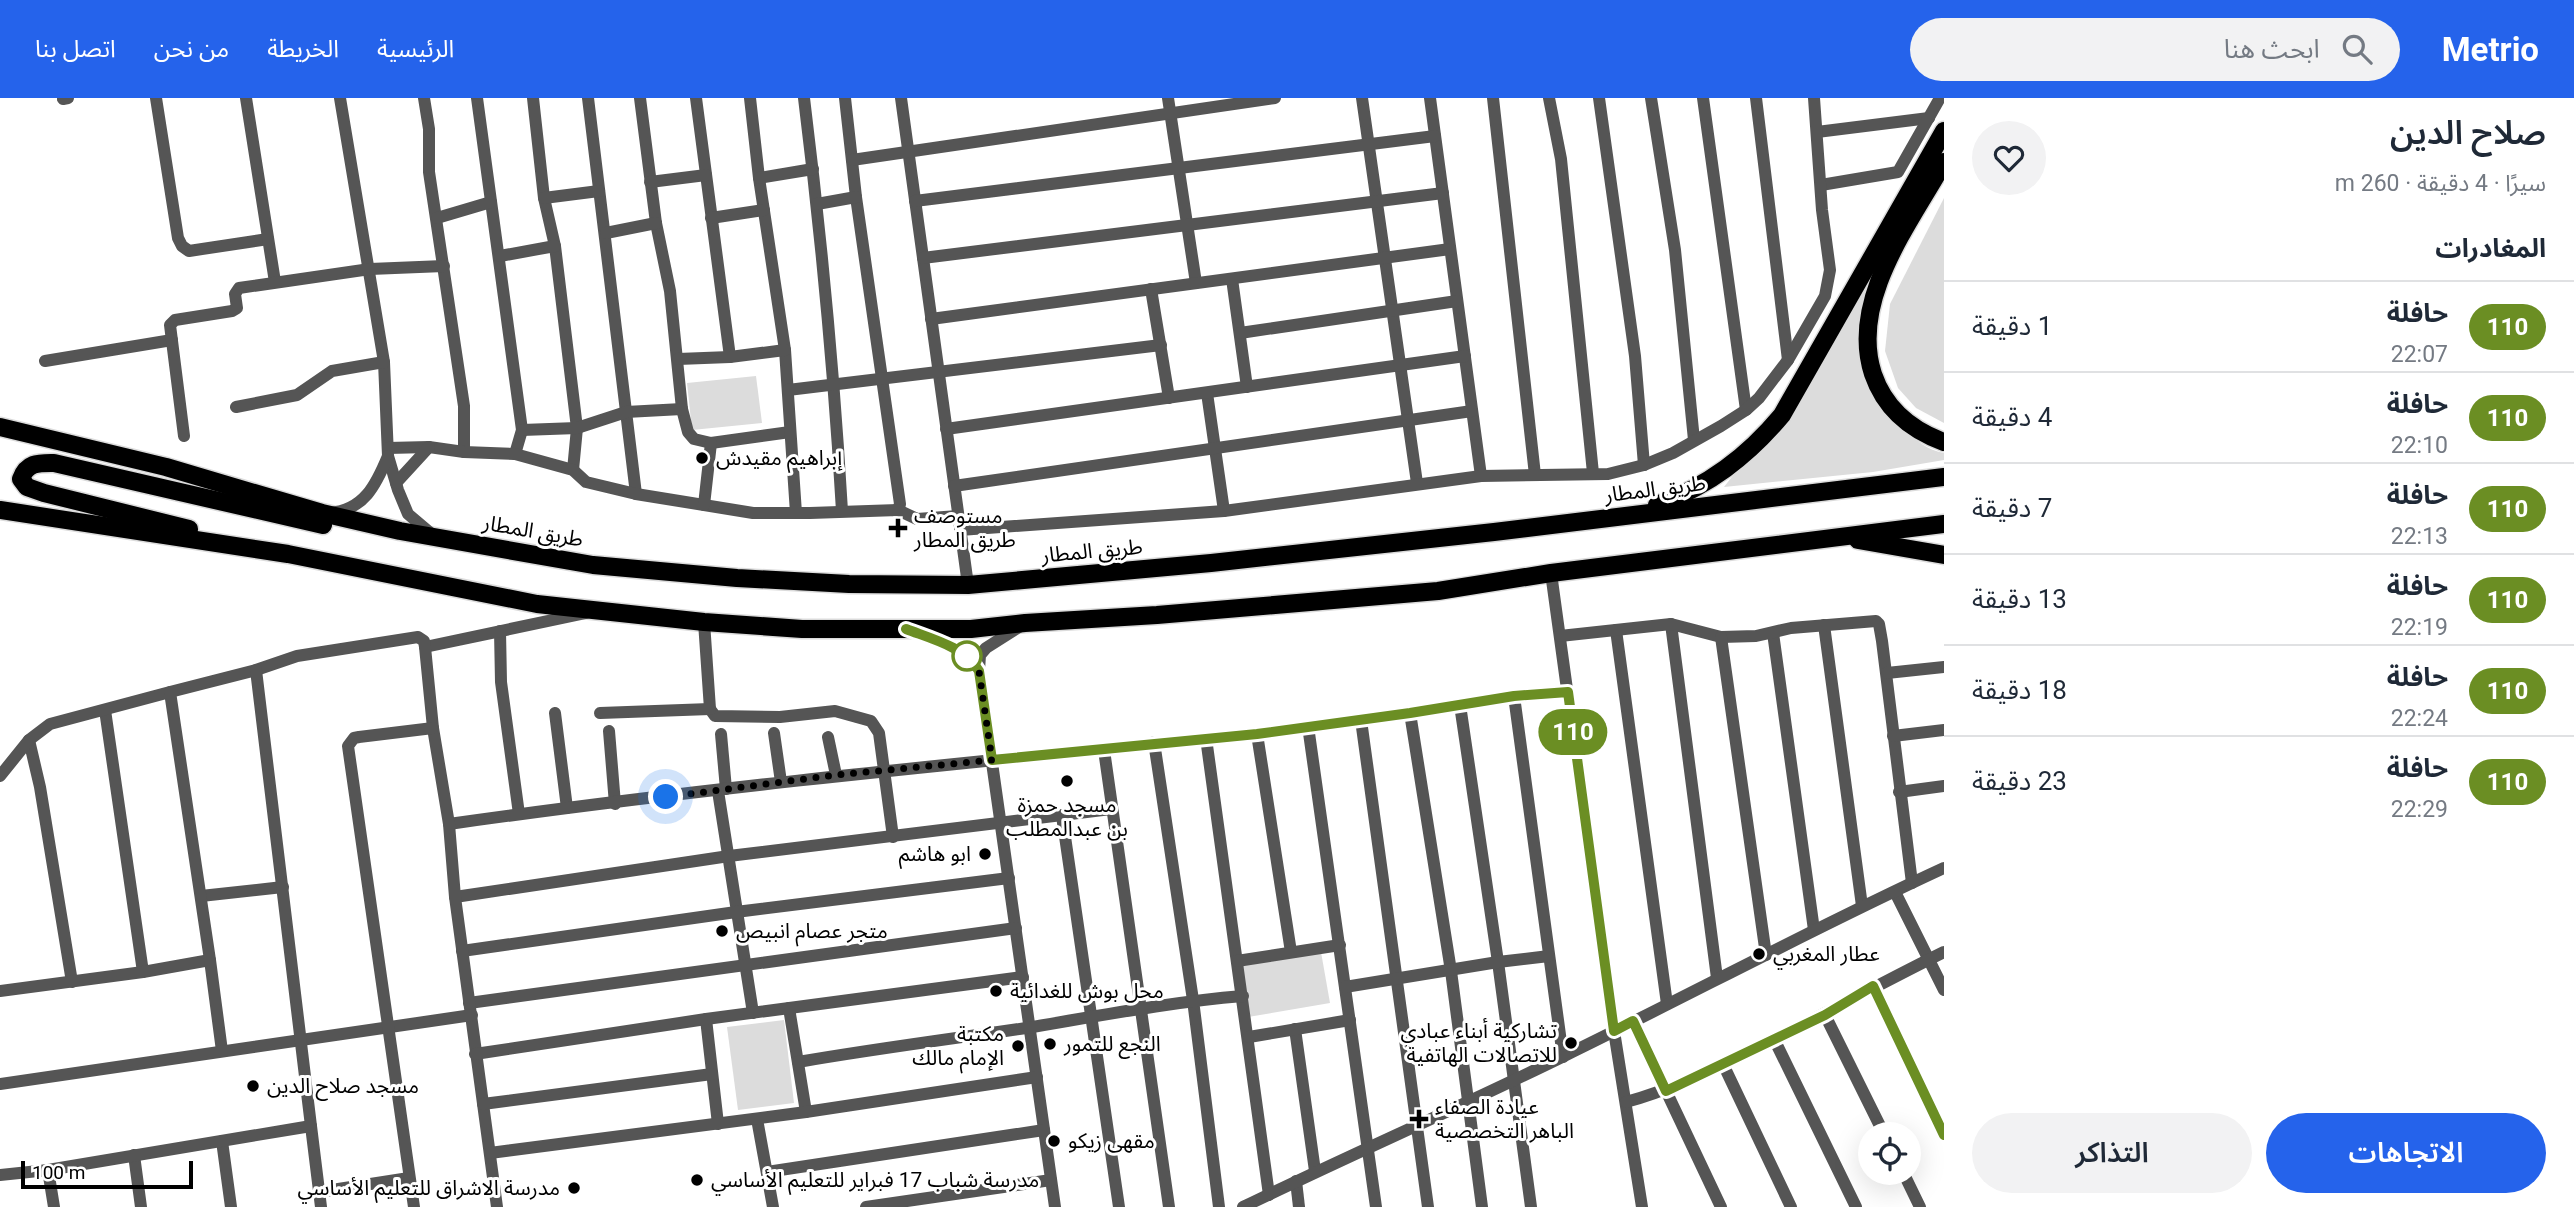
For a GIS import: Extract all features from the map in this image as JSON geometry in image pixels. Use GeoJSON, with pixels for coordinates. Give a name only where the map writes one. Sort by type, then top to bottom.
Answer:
{"type":"FeatureCollection","features":[{"type":"Feature","properties":{"kind":"highway"},"geometry":{"type":"LineString","coordinates":[[1628,515],[1675,498],[1730,467],[1758,443],[1782,415],[1944,131]]}},
{"type":"Feature","properties":{"kind":"highway"},"geometry":{"type":"LineString","coordinates":[[1944,163],[1880,279],[1871,307],[1867,333],[1869,360],[1878,388],[1888,405],[1925,435],[1944,442]]}},
{"type":"Feature","properties":{"kind":"highway","name":"طريق المطار"},"geometry":{"type":"LineString","coordinates":[[0,427],[166,467],[322,513],[434,536],[593,565],[737,578],[849,584],[968,585],[1211,563],[1944,477]]}},
{"type":"Feature","properties":{"kind":"highway"},"geometry":{"type":"LineString","coordinates":[[593,565],[408,543],[54,463],[30,465],[24,470],[21,479],[27,486],[44,493],[288,554],[480,594],[704,622],[802,629],[971,628],[1438,591],[1551,573],[1944,524]]}},
{"type":"Feature","properties":{"kind":"highway"},"geometry":{"type":"LineString","coordinates":[[0,510],[288,554]]}},
{"type":"Feature","properties":{"kind":"highway"},"geometry":{"type":"LineString","coordinates":[[1837,536],[1944,555]]}},
{"type":"Feature","properties":{"kind":"street"},"geometry":{"type":"LineString","coordinates":[[156,98],[178,239],[182,246],[189,251],[268,239]]}},
{"type":"Feature","properties":{"kind":"street"},"geometry":{"type":"LineString","coordinates":[[246,98],[275,282]]}},
{"type":"Feature","properties":{"kind":"street"},"geometry":{"type":"LineString","coordinates":[[340,98],[384,362],[388,452],[408,514],[434,536]]}},
{"type":"Feature","properties":{"kind":"street"},"geometry":{"type":"LineString","coordinates":[[424,98],[429,129],[429,172],[464,406],[464,453]]}},
{"type":"Feature","properties":{"kind":"street"},"geometry":{"type":"LineString","coordinates":[[477,98],[522,430],[514,454]]}},
{"type":"Feature","properties":{"kind":"street"},"geometry":{"type":"LineString","coordinates":[[533,98],[544,198],[555,246],[577,428],[573,470]]}},
{"type":"Feature","properties":{"kind":"street"},"geometry":{"type":"LineString","coordinates":[[588,98],[636,494]]}},
{"type":"Feature","properties":{"kind":"street"},"geometry":{"type":"LineString","coordinates":[[640,98],[656,223],[670,291],[682,408],[691,436],[711,443],[790,432]]}},
{"type":"Feature","properties":{"kind":"street"},"geometry":{"type":"LineString","coordinates":[[696,98],[730,357]]}},
{"type":"Feature","properties":{"kind":"street"},"geometry":{"type":"LineString","coordinates":[[750,98],[785,350],[796,513]]}},
{"type":"Feature","properties":{"kind":"street"},"geometry":{"type":"LineString","coordinates":[[804,98],[834,384],[842,510]]}},
{"type":"Feature","properties":{"kind":"street"},"geometry":{"type":"LineString","coordinates":[[845,98],[856,197],[900,504],[898,510]]}},
{"type":"Feature","properties":{"kind":"street"},"geometry":{"type":"LineString","coordinates":[[901,98],[968,585]]}},
{"type":"Feature","properties":{"kind":"street"},"geometry":{"type":"LineString","coordinates":[[1168,98],[1196,283]]}},
{"type":"Feature","properties":{"kind":"street"},"geometry":{"type":"LineString","coordinates":[[852,160],[1275,98]]}},
{"type":"Feature","properties":{"kind":"street"},"geometry":{"type":"LineString","coordinates":[[1362,98],[1417,483]]}},
{"type":"Feature","properties":{"kind":"street"},"geometry":{"type":"LineString","coordinates":[[1430,98],[1481,476]]}},
{"type":"Feature","properties":{"kind":"street"},"geometry":{"type":"LineString","coordinates":[[1493,98],[1535,475]]}},
{"type":"Feature","properties":{"kind":"street"},"geometry":{"type":"LineString","coordinates":[[1549,98],[1563,172],[1593,473]]}},
{"type":"Feature","properties":{"kind":"street"},"geometry":{"type":"LineString","coordinates":[[1600,98],[1635,356],[1644,465]]}},
{"type":"Feature","properties":{"kind":"street"},"geometry":{"type":"LineString","coordinates":[[1651,98],[1675,250],[1694,440]]}},
{"type":"Feature","properties":{"kind":"street"},"geometry":{"type":"LineString","coordinates":[[1703,98],[1746,410]]}},
{"type":"Feature","properties":{"kind":"street"},"geometry":{"type":"LineString","coordinates":[[1756,98],[1788,360]]}},
{"type":"Feature","properties":{"kind":"street"},"geometry":{"type":"LineString","coordinates":[[960,530],[1224,511],[1481,476],[1608,474],[1644,465],[1673,453],[1746,410],[1759,398],[1788,360],[1810,323],[1828,284],[1830,270],[1822,210],[1814,98]]}},
{"type":"Feature","properties":{"kind":"street"},"geometry":{"type":"LineString","coordinates":[[1821,185],[1898,172],[1940,98]]}},
{"type":"Feature","properties":{"kind":"street"},"geometry":{"type":"LineString","coordinates":[[1817,132],[1929,118]]}},
{"type":"Feature","properties":{"kind":"street"},"geometry":{"type":"LineString","coordinates":[[915,201],[1435,136]]}},
{"type":"Feature","properties":{"kind":"street"},"geometry":{"type":"LineString","coordinates":[[759,178],[813,169]]}},
{"type":"Feature","properties":{"kind":"street"},"geometry":{"type":"LineString","coordinates":[[650,182],[706,175]]}},
{"type":"Feature","properties":{"kind":"street"},"geometry":{"type":"LineString","coordinates":[[544,198],[599,191]]}},
{"type":"Feature","properties":{"kind":"street"},"geometry":{"type":"LineString","coordinates":[[923,258],[1443,193]]}},
{"type":"Feature","properties":{"kind":"street"},"geometry":{"type":"LineString","coordinates":[[817,204],[856,197]]}},
{"type":"Feature","properties":{"kind":"street"},"geometry":{"type":"LineString","coordinates":[[436,218],[491,202]]}},
{"type":"Feature","properties":{"kind":"street"},"geometry":{"type":"LineString","coordinates":[[711,218],[764,210]]}},
{"type":"Feature","properties":{"kind":"street"},"geometry":{"type":"LineString","coordinates":[[606,233],[656,223]]}},
{"type":"Feature","properties":{"kind":"street"},"geometry":{"type":"LineString","coordinates":[[500,257],[555,246]]}},
{"type":"Feature","properties":{"kind":"street"},"geometry":{"type":"LineString","coordinates":[[931,319],[1450,249]]}},
{"type":"Feature","properties":{"kind":"street"},"geometry":{"type":"LineString","coordinates":[[184,436],[170,325],[175,320],[232,311],[237,308],[235,294],[239,288],[370,269],[444,266]]}},
{"type":"Feature","properties":{"kind":"street"},"geometry":{"type":"LineString","coordinates":[[1232,279],[1247,387]]}},
{"type":"Feature","properties":{"kind":"street"},"geometry":{"type":"LineString","coordinates":[[1151,289],[1169,398]]}},
{"type":"Feature","properties":{"kind":"street"},"geometry":{"type":"LineString","coordinates":[[1240,333],[1457,301]]}},
{"type":"Feature","properties":{"kind":"street"},"geometry":{"type":"LineString","coordinates":[[45,360],[172,341]]}},
{"type":"Feature","properties":{"kind":"street"},"geometry":{"type":"LineString","coordinates":[[788,390],[1161,345]]}},
{"type":"Feature","properties":{"kind":"street"},"geometry":{"type":"LineString","coordinates":[[678,359],[730,357],[785,350]]}},
{"type":"Feature","properties":{"kind":"street"},"geometry":{"type":"LineString","coordinates":[[946,429],[1465,356]]}},
{"type":"Feature","properties":{"kind":"street"},"geometry":{"type":"LineString","coordinates":[[236,407],[297,395],[332,371],[384,362]]}},
{"type":"Feature","properties":{"kind":"street"},"geometry":{"type":"LineString","coordinates":[[1207,393],[1224,511]]}},
{"type":"Feature","properties":{"kind":"street"},"geometry":{"type":"LineString","coordinates":[[522,430],[577,428],[626,412],[682,408]]}},
{"type":"Feature","properties":{"kind":"street"},"geometry":{"type":"LineString","coordinates":[[954,486],[1472,411]]}},
{"type":"Feature","properties":{"kind":"street"},"geometry":{"type":"LineString","coordinates":[[704,505],[711,443]]}},
{"type":"Feature","properties":{"kind":"street"},"geometry":{"type":"LineString","coordinates":[[396,483],[429,447]]}},
{"type":"Feature","properties":{"kind":"street"},"geometry":{"type":"LineString","coordinates":[[388,452],[429,447],[464,453],[514,454],[573,470],[586,482],[636,494],[753,513],[898,510],[917,519],[958,516]]}},
{"type":"Feature","properties":{"kind":"street"},"geometry":{"type":"LineString","coordinates":[[322,513],[341,512],[362,501],[372,490],[388,452]]}},
{"type":"Feature","properties":{"kind":"street"},"geometry":{"type":"LineString","coordinates":[[1551,573],[1614,1031],[1642,1207]]}},
{"type":"Feature","properties":{"kind":"street"},"geometry":{"type":"LineString","coordinates":[[425,647],[599,610]]}},
{"type":"Feature","properties":{"kind":"street"},"geometry":{"type":"LineString","coordinates":[[1560,636],[1671,624],[1721,637],[1876,621],[1879,624],[1886,673],[1912,883]]}},
{"type":"Feature","properties":{"kind":"street"},"geometry":{"type":"LineString","coordinates":[[704,622],[710,709],[715,716],[780,717],[835,711],[871,720],[877,727],[893,836]]}},
{"type":"Feature","properties":{"kind":"street"},"geometry":{"type":"LineString","coordinates":[[1025,623],[986,648],[981,655],[979,671],[1055,1207]]}},
{"type":"Feature","properties":{"kind":"street"},"geometry":{"type":"LineString","coordinates":[[1671,624],[1717,978]]}},
{"type":"Feature","properties":{"kind":"street"},"geometry":{"type":"LineString","coordinates":[[1824,625],[1862,906]]}},
{"type":"Feature","properties":{"kind":"street"},"geometry":{"type":"LineString","coordinates":[[906,629],[961,652],[973,661],[979,671]]}},
{"type":"Feature","properties":{"kind":"street"},"geometry":{"type":"LineString","coordinates":[[1616,630],[1667,1004]]}},
{"type":"Feature","properties":{"kind":"street"},"geometry":{"type":"LineString","coordinates":[[500,631],[501,682],[519,814]]}},
{"type":"Feature","properties":{"kind":"street"},"geometry":{"type":"LineString","coordinates":[[1773,633],[1814,930]]}},
{"type":"Feature","properties":{"kind":"street"},"geometry":{"type":"LineString","coordinates":[[0,776],[29,740],[50,724],[256,670],[297,656],[418,637],[424,641],[433,728],[449,824],[455,897],[475,1054],[497,1207]]}},
{"type":"Feature","properties":{"kind":"street"},"geometry":{"type":"LineString","coordinates":[[1721,637],[1766,956]]}},
{"type":"Feature","properties":{"kind":"street"},"geometry":{"type":"LineString","coordinates":[[1886,673],[1944,667]]}},
{"type":"Feature","properties":{"kind":"street"},"geometry":{"type":"LineString","coordinates":[[256,670],[321,1207]]}},
{"type":"Feature","properties":{"kind":"street"},"geometry":{"type":"LineString","coordinates":[[170,692],[211,960],[222,1051]]}},
{"type":"Feature","properties":{"kind":"street"},"geometry":{"type":"LineString","coordinates":[[449,824],[836,775],[1257,734],[1514,696],[1568,692]]}},
{"type":"Feature","properties":{"kind":"street"},"geometry":{"type":"LineString","coordinates":[[1514,696],[1563,1057]]}},
{"type":"Feature","properties":{"kind":"street"},"geometry":{"type":"LineString","coordinates":[[1460,705],[1531,1207]]}},
{"type":"Feature","properties":{"kind":"street"},"geometry":{"type":"LineString","coordinates":[[600,713],[710,709]]}},
{"type":"Feature","properties":{"kind":"street"},"geometry":{"type":"LineString","coordinates":[[105,710],[143,972]]}},
{"type":"Feature","properties":{"kind":"street"},"geometry":{"type":"LineString","coordinates":[[555,713],[567,808]]}},
{"type":"Feature","properties":{"kind":"street"},"geometry":{"type":"LineString","coordinates":[[1410,713],[1451,971],[1482,1207]]}},
{"type":"Feature","properties":{"kind":"street"},"geometry":{"type":"LineString","coordinates":[[1361,720],[1428,1207]]}},
{"type":"Feature","properties":{"kind":"street"},"geometry":{"type":"LineString","coordinates":[[1308,726],[1376,1207]]}},
{"type":"Feature","properties":{"kind":"street"},"geometry":{"type":"LineString","coordinates":[[414,1207],[348,746],[354,738],[433,728]]}},
{"type":"Feature","properties":{"kind":"street"},"geometry":{"type":"LineString","coordinates":[[1893,736],[1944,730]]}},
{"type":"Feature","properties":{"kind":"street"},"geometry":{"type":"LineString","coordinates":[[609,731],[615,804]]}},
{"type":"Feature","properties":{"kind":"street"},"geometry":{"type":"LineString","coordinates":[[774,733],[781,782]]}},
{"type":"Feature","properties":{"kind":"street"},"geometry":{"type":"LineString","coordinates":[[721,734],[722,790],[729,856],[753,1013]]}},
{"type":"Feature","properties":{"kind":"street"},"geometry":{"type":"LineString","coordinates":[[1257,734],[1291,953]]}},
{"type":"Feature","properties":{"kind":"street"},"geometry":{"type":"LineString","coordinates":[[828,737],[836,775]]}},
{"type":"Feature","properties":{"kind":"street"},"geometry":{"type":"LineString","coordinates":[[1206,738],[1269,1195]]}},
{"type":"Feature","properties":{"kind":"street"},"geometry":{"type":"LineString","coordinates":[[29,740],[40,787],[72,982]]}},
{"type":"Feature","properties":{"kind":"street"},"geometry":{"type":"LineString","coordinates":[[1154,742],[1193,1000],[1219,1207]]}},
{"type":"Feature","properties":{"kind":"street"},"geometry":{"type":"LineString","coordinates":[[1104,750],[1169,1207]]}},
{"type":"Feature","properties":{"kind":"street"},"geometry":{"type":"LineString","coordinates":[[1899,792],[1944,786]]}},
{"type":"Feature","properties":{"kind":"street"},"geometry":{"type":"LineString","coordinates":[[455,897],[729,856],[1111,809]]}},
{"type":"Feature","properties":{"kind":"street"},"geometry":{"type":"LineString","coordinates":[[1062,816],[1119,1207]]}},
{"type":"Feature","properties":{"kind":"street"},"geometry":{"type":"LineString","coordinates":[[1243,1207],[1315,1171],[1468,1103],[1862,906],[1944,868]]}},
{"type":"Feature","properties":{"kind":"street"},"geometry":{"type":"LineString","coordinates":[[462,951],[736,912],[1009,878]]}},
{"type":"Feature","properties":{"kind":"street"},"geometry":{"type":"LineString","coordinates":[[201,896],[283,887]]}},
{"type":"Feature","properties":{"kind":"street"},"geometry":{"type":"LineString","coordinates":[[1895,892],[1944,990]]}},
{"type":"Feature","properties":{"kind":"street"},"geometry":{"type":"LineString","coordinates":[[0,1084],[387,1028],[470,1009],[745,964],[1016,928]]}},
{"type":"Feature","properties":{"kind":"street"},"geometry":{"type":"LineString","coordinates":[[1237,961],[1340,945]]}},
{"type":"Feature","properties":{"kind":"street"},"geometry":{"type":"LineString","coordinates":[[1626,1102],[1666,1091],[1724,1064],[1825,1015],[1873,986],[1944,952]]}},
{"type":"Feature","properties":{"kind":"street"},"geometry":{"type":"LineString","coordinates":[[1345,987],[1549,956]]}},
{"type":"Feature","properties":{"kind":"street"},"geometry":{"type":"LineString","coordinates":[[0,991],[211,960]]}},
{"type":"Feature","properties":{"kind":"street"},"geometry":{"type":"LineString","coordinates":[[475,1054],[706,1019],[1023,977]]}},
{"type":"Feature","properties":{"kind":"street"},"geometry":{"type":"LineString","coordinates":[[1873,986],[1944,1135]]}},
{"type":"Feature","properties":{"kind":"street"},"geometry":{"type":"LineString","coordinates":[[798,1062],[1193,1000],[1243,996]]}},
{"type":"Feature","properties":{"kind":"street"},"geometry":{"type":"LineString","coordinates":[[789,1008],[806,1112]]}},
{"type":"Feature","properties":{"kind":"street"},"geometry":{"type":"LineString","coordinates":[[1825,1015],[1878,1122]]}},
{"type":"Feature","properties":{"kind":"street"},"geometry":{"type":"LineString","coordinates":[[706,1019],[718,1124]]}},
{"type":"Feature","properties":{"kind":"street"},"geometry":{"type":"LineString","coordinates":[[1249,1037],[1350,1020]]}},
{"type":"Feature","properties":{"kind":"street"},"geometry":{"type":"LineString","coordinates":[[1633,1021],[1721,1207]]}},
{"type":"Feature","properties":{"kind":"street"},"geometry":{"type":"LineString","coordinates":[[1295,1029],[1315,1171]]}},
{"type":"Feature","properties":{"kind":"street"},"geometry":{"type":"LineString","coordinates":[[1774,1040],[1856,1207]]}},
{"type":"Feature","properties":{"kind":"street"},"geometry":{"type":"LineString","coordinates":[[1724,1064],[1791,1207]]}},
{"type":"Feature","properties":{"kind":"street"},"geometry":{"type":"LineString","coordinates":[[483,1104],[712,1074]]}},
{"type":"Feature","properties":{"kind":"street"},"geometry":{"type":"LineString","coordinates":[[490,1153],[757,1119],[1037,1077]]}},
{"type":"Feature","properties":{"kind":"street"},"geometry":{"type":"LineString","coordinates":[[757,1119],[773,1207]]}},
{"type":"Feature","properties":{"kind":"street"},"geometry":{"type":"LineString","coordinates":[[0,1175],[48,1170],[311,1126]]}},
{"type":"Feature","properties":{"kind":"street"},"geometry":{"type":"LineString","coordinates":[[766,1172],[1044,1130]]}},
{"type":"Feature","properties":{"kind":"street"},"geometry":{"type":"LineString","coordinates":[[222,1141],[231,1207]]}},
{"type":"Feature","properties":{"kind":"street"},"geometry":{"type":"LineString","coordinates":[[134,1155],[141,1207]]}},
{"type":"Feature","properties":{"kind":"street"},"geometry":{"type":"LineString","coordinates":[[48,1170],[54,1207]]}},
{"type":"Feature","properties":{"kind":"street"},"geometry":{"type":"LineString","coordinates":[[319,1192],[409,1178]]}},
{"type":"Feature","properties":{"kind":"street"},"geometry":{"type":"LineString","coordinates":[[866,1207],[1051,1180]]}},
{"type":"Feature","properties":{"kind":"street"},"geometry":{"type":"LineString","coordinates":[[1296,1181],[1299,1207]]}},
{"type":"Feature","properties":{"kind":"street"},"geometry":{"type":"LineString","coordinates":[[1909,1185],[1920,1207]]}},
{"type":"Feature","properties":{"kind":"shaded area"},"geometry":{"type":"Polygon","coordinates":[[[1944,198],[1944,423],[1916,408],[1898,388],[1885,351],[1890,304],[1944,198]]]}},
{"type":"Feature","properties":{"kind":"shaded area"},"geometry":{"type":"Polygon","coordinates":[[[1875,272],[1862,312],[1859,334],[1867,380],[1873,394],[1891,419],[1922,444],[1944,453],[1944,460],[1873,472],[1724,487],[1814,371],[1875,272]]]}},
{"type":"Feature","properties":{"kind":"shaded area"},"geometry":{"type":"Polygon","coordinates":[[[756,376],[762,423],[692,430],[687,383],[756,376]]]}},
{"type":"Feature","properties":{"kind":"shaded area"},"geometry":{"type":"Polygon","coordinates":[[[1321,952],[1330,1003],[1248,1017],[1239,966],[1321,952]]]}},
{"type":"Feature","properties":{"kind":"shaded area"},"geometry":{"type":"Polygon","coordinates":[[[784,1020],[794,1103],[738,1110],[727,1027],[784,1020]]]}},
{"type":"Feature","properties":{"kind":"bus line","name":"110"},"geometry":{"type":"LineString","coordinates":[[906,629],[961,652],[973,661],[979,671],[992,760],[1257,734],[1514,696],[1568,692],[1614,1031],[1633,1021],[1666,1091],[1825,1015],[1873,986],[1944,1135]]}},
{"type":"Feature","properties":{"kind":"place","name":"إبراهيم مقيدش"},"geometry":{"type":"Point","coordinates":[702,458]}},
{"type":"Feature","properties":{"kind":"place","name":"مستوصف طريق المطار"},"geometry":{"type":"Point","coordinates":[898,528]}},
{"type":"Feature","properties":{"kind":"place","name":"مسجد حمزة بن عبدالمطلب"},"geometry":{"type":"Point","coordinates":[1067,781]}},
{"type":"Feature","properties":{"kind":"place","name":"ابو هاشم"},"geometry":{"type":"Point","coordinates":[985,854]}},
{"type":"Feature","properties":{"kind":"place","name":"متجر عصام انبيص"},"geometry":{"type":"Point","coordinates":[722,931]}},
{"type":"Feature","properties":{"kind":"place","name":"عطار المغربي"},"geometry":{"type":"Point","coordinates":[1759,954]}},
{"type":"Feature","properties":{"kind":"place","name":"محل بوش للغدائية"},"geometry":{"type":"Point","coordinates":[996,991]}},
{"type":"Feature","properties":{"kind":"place","name":"تشاركية أبناء عبادي للاتصالات الهاتفية"},"geometry":{"type":"Point","coordinates":[1571,1043]}},
{"type":"Feature","properties":{"kind":"place","name":"النجع للتمور"},"geometry":{"type":"Point","coordinates":[1050,1044]}},
{"type":"Feature","properties":{"kind":"place","name":"مكتبة الإمام مالك"},"geometry":{"type":"Point","coordinates":[1018,1046]}},
{"type":"Feature","properties":{"kind":"place","name":"مسجد صلاح الدين"},"geometry":{"type":"Point","coordinates":[253,1086]}},
{"type":"Feature","properties":{"kind":"place","name":"عيادة الصفاء الباهر التخصصية"},"geometry":{"type":"Point","coordinates":[1419,1119]}},
{"type":"Feature","properties":{"kind":"place","name":"مقهى زيكو"},"geometry":{"type":"Point","coordinates":[1054,1141]}},
{"type":"Feature","properties":{"kind":"place","name":"مدرسة شباب 17 فبراير للتعليم الأساسي"},"geometry":{"type":"Point","coordinates":[697,1180]}},
{"type":"Feature","properties":{"kind":"place","name":"مدرسة الاشراق للتعليم الأساسي"},"geometry":{"type":"Point","coordinates":[574,1188]}},
{"type":"Feature","properties":{"kind":"route"},"geometry":{"type":"LineString","coordinates":[[666,797],[836,775],[992,760],[979,671],[967,656]]}}]}
